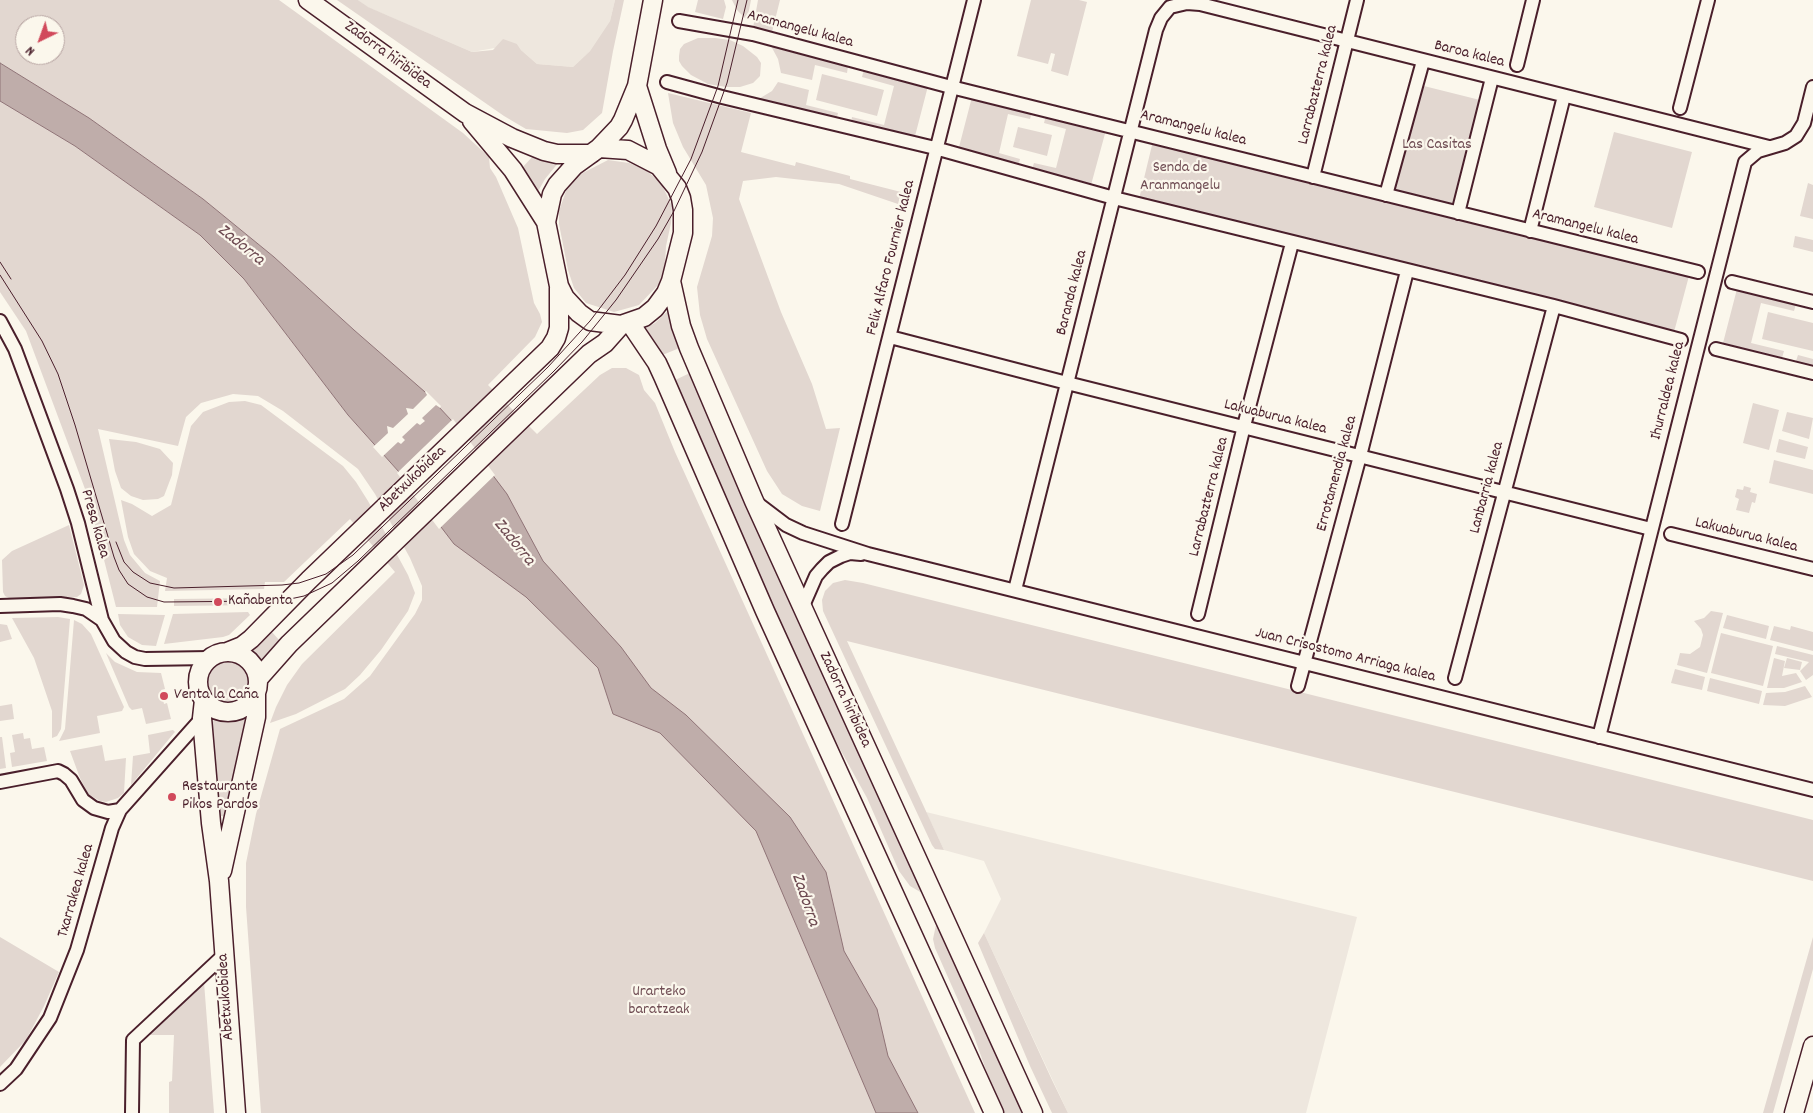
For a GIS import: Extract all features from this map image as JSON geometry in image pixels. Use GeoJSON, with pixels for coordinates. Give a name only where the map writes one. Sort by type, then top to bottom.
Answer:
{"type":"FeatureCollection","features":[{"type":"Feature","properties":{"kind":"main road","name":"Zadorra hiribidea"},"geometry":{"type":"LineString","coordinates":[[308,0],[466,113],[512,138],[544,151],[557,154],[628,150],[659,166],[670,178],[680,198],[683,210],[683,233],[671,281],[666,293],[655,308],[644,317],[625,324],[590,321],[564,298],[559,286],[546,222],[508,163],[466,113]]}},
{"type":"Feature","properties":{"kind":"main road"},"geometry":{"type":"LineString","coordinates":[[595,151],[619,127],[637,86],[653,0]]}},
{"type":"Feature","properties":{"kind":"main road"},"geometry":{"type":"LineString","coordinates":[[637,86],[658,149],[670,178]]}},
{"type":"Feature","properties":{"kind":"main road","name":"Zadorra hiribidea"},"geometry":{"type":"LineString","coordinates":[[546,222],[552,194],[557,185],[574,166],[595,151]]}},
{"type":"Feature","properties":{"kind":"main road","name":"Zadorra hiribidea"},"geometry":{"type":"LineString","coordinates":[[671,281],[681,326],[754,501],[1033,1113]]}},
{"type":"Feature","properties":{"kind":"main road","name":"Abetxukobidea"},"geometry":{"type":"LineString","coordinates":[[227,652],[242,646],[251,638],[550,348],[556,338],[560,317],[559,286]]}},
{"type":"Feature","properties":{"kind":"main road"},"geometry":{"type":"LineString","coordinates":[[625,324],[657,363],[765,611],[994,1113]]}},
{"type":"Feature","properties":{"kind":"main road","name":"Abetxukobidea"},"geometry":{"type":"LineString","coordinates":[[220,881],[256,717],[257,686],[289,644],[532,408],[589,354],[605,343],[625,324]]}},
{"type":"Feature","properties":{"kind":"main road"},"geometry":{"type":"LineString","coordinates":[[227,652],[236,653],[247,659],[256,671],[257,686],[248,705],[231,712],[214,709],[204,700],[198,687],[198,680],[203,666],[210,658],[227,652]]}},
{"type":"Feature","properties":{"kind":"main road","name":"Abetxukobidea"},"geometry":{"type":"LineString","coordinates":[[204,700],[202,718],[211,823],[220,881],[236,1113]]}},
{"type":"Feature","properties":{"kind":"main road"},"geometry":{"type":"LineString","coordinates":[[1794,1113],[1813,1046]]}},
{"type":"Feature","properties":{"kind":"street","name":"Felix Alfaro Fournier kalea"},"geometry":{"type":"LineString","coordinates":[[842,524],[974,0]]}},
{"type":"Feature","properties":{"kind":"street","name":"Larrabazterra kalea"},"geometry":{"type":"LineString","coordinates":[[1313,177],[1357,0]]}},
{"type":"Feature","properties":{"kind":"street"},"geometry":{"type":"LineString","coordinates":[[1517,65],[1532,0]]}},
{"type":"Feature","properties":{"kind":"street"},"geometry":{"type":"LineString","coordinates":[[1680,108],[1708,0]]}},
{"type":"Feature","properties":{"kind":"street","name":"Baroa kalea"},"geometry":{"type":"LineString","coordinates":[[1166,3],[1232,6],[1347,41],[1770,147]]}},
{"type":"Feature","properties":{"kind":"street","name":"Baranda kalea"},"geometry":{"type":"LineString","coordinates":[[1015,590],[1156,30],[1166,3]]}},
{"type":"Feature","properties":{"kind":"street","name":"Aramangelu kalea"},"geometry":{"type":"LineString","coordinates":[[679,21],[753,34],[951,87],[1131,130],[1386,196],[1698,272]]}},
{"type":"Feature","properties":{"kind":"street"},"geometry":{"type":"LineString","coordinates":[[1386,196],[1423,60]]}},
{"type":"Feature","properties":{"kind":"street"},"geometry":{"type":"LineString","coordinates":[[1458,214],[1492,78]]}},
{"type":"Feature","properties":{"kind":"street"},"geometry":{"type":"LineString","coordinates":[[667,82],[936,148],[1114,198],[1554,306],[1681,340]]}},
{"type":"Feature","properties":{"kind":"street","name":"Ihurraldea kalea"},"geometry":{"type":"LineString","coordinates":[[1599,737],[1745,162],[1758,151],[1785,143],[1796,136],[1804,123],[1813,87]]}},
{"type":"Feature","properties":{"kind":"street"},"geometry":{"type":"LineString","coordinates":[[1530,231],[1564,96]]}},
{"type":"Feature","properties":{"kind":"street","name":"Larrabazterra kalea"},"geometry":{"type":"LineString","coordinates":[[1198,614],[1244,426],[1292,243]]}},
{"type":"Feature","properties":{"kind":"street","name":"Errotamendia kalea"},"geometry":{"type":"LineString","coordinates":[[1298,686],[1360,456],[1407,271]]}},
{"type":"Feature","properties":{"kind":"street"},"geometry":{"type":"LineString","coordinates":[[1732,282],[1813,302]]}},
{"type":"Feature","properties":{"kind":"street","name":"Lanbarria kalea"},"geometry":{"type":"LineString","coordinates":[[1455,678],[1554,306]]}},
{"type":"Feature","properties":{"kind":"street","name":"Presa kalea"},"geometry":{"type":"LineString","coordinates":[[0,321],[15,350],[67,489],[78,523],[102,620],[114,641],[135,657],[162,660],[210,658]]}},
{"type":"Feature","properties":{"kind":"street","name":"Lakuaburua kalea"},"geometry":{"type":"LineString","coordinates":[[890,337],[1652,529]]}},
{"type":"Feature","properties":{"kind":"street"},"geometry":{"type":"LineString","coordinates":[[1716,349],[1813,373]]}},
{"type":"Feature","properties":{"kind":"street","name":"Juan Crisostomo Arriaga kalea"},"geometry":{"type":"LineString","coordinates":[[754,501],[786,525],[803,533],[868,554],[1813,790]]}},
{"type":"Feature","properties":{"kind":"street","name":"Lakuaburua kalea"},"geometry":{"type":"LineString","coordinates":[[1671,534],[1813,569]]}},
{"type":"Feature","properties":{"kind":"street","name":"Juan Crisostomo Arriaga kalea"},"geometry":{"type":"LineString","coordinates":[[802,608],[816,576],[829,562],[850,554],[868,554]]}},
{"type":"Feature","properties":{"kind":"street"},"geometry":{"type":"LineString","coordinates":[[0,606],[60,604],[86,609],[102,620]]}},
{"type":"Feature","properties":{"kind":"street","name":"Txarrakea kalea"},"geometry":{"type":"LineString","coordinates":[[0,1084],[16,1068],[50,1018],[77,950],[112,828],[120,810],[202,718]]}},
{"type":"Feature","properties":{"kind":"street"},"geometry":{"type":"LineString","coordinates":[[0,782],[58,771],[71,780],[83,800],[94,808],[108,812],[120,810]]}},
{"type":"Feature","properties":{"kind":"street"},"geometry":{"type":"LineString","coordinates":[[132,1113],[133,1040],[224,955]]}},
{"type":"Feature","properties":{"kind":"shaded area"},"geometry":{"type":"Polygon","coordinates":[[[358,0],[615,0],[610,21],[590,51],[573,67],[537,64],[517,44],[472,52],[367,7],[358,0]]]}},
{"type":"Feature","properties":{"kind":"shaded area"},"geometry":{"type":"Polygon","coordinates":[[[926,812],[1357,917],[1306,1113],[1068,1113],[984,933],[1001,899],[984,861],[944,850],[926,812]]]}},
{"type":"Feature","properties":{"kind":"green space","name":"Urarteko baratzeak"},"geometry":{"type":"Polygon","coordinates":[[[0,0],[279,0],[463,133],[489,157],[490,168],[496,177],[518,228],[534,303],[542,322],[535,337],[488,385],[537,434],[600,375],[612,368],[626,368],[639,375],[644,390],[655,403],[675,452],[975,1113],[261,1113],[246,907],[246,863],[256,814],[280,729],[344,699],[370,676],[415,614],[422,600],[422,586],[410,558],[375,494],[358,469],[283,411],[258,396],[233,394],[201,403],[186,417],[178,446],[98,429],[124,540],[130,555],[145,573],[160,581],[157,607],[116,607],[88,497],[26,331],[0,292],[0,101],[75,146],[200,235],[244,279],[348,415],[399,472],[425,393],[274,257],[203,199],[99,125],[0,63],[0,0]]]}},
{"type":"Feature","properties":{"kind":"green space"},"geometry":{"type":"Polygon","coordinates":[[[337,0],[358,0],[368,7],[472,52],[493,50],[503,39],[517,44],[537,64],[573,67],[590,51],[610,21],[615,0],[624,0],[602,113],[583,130],[567,133],[526,129],[504,116],[337,0]]]}},
{"type":"Feature","properties":{"kind":"green space"},"geometry":{"type":"Polygon","coordinates":[[[698,0],[724,0],[726,7],[723,19],[695,12],[698,0]]]}},
{"type":"Feature","properties":{"kind":"green space"},"geometry":{"type":"Polygon","coordinates":[[[732,0],[751,0],[747,20],[737,10],[732,0]]]}},
{"type":"Feature","properties":{"kind":"green space"},"geometry":{"type":"Polygon","coordinates":[[[758,0],[780,0],[772,32],[753,28],[758,0]]]}},
{"type":"Feature","properties":{"kind":"green space"},"geometry":{"type":"Polygon","coordinates":[[[1031,0],[1079,0],[1087,2],[1068,76],[1051,71],[1055,54],[1051,53],[1048,64],[1017,56],[1031,0]]]}},
{"type":"Feature","properties":{"kind":"green space"},"geometry":{"type":"Polygon","coordinates":[[[698,38],[730,40],[743,46],[757,57],[761,63],[760,76],[753,83],[740,87],[726,87],[708,84],[691,75],[679,61],[680,49],[684,44],[698,38]]]}},
{"type":"Feature","properties":{"kind":"green space"},"geometry":{"type":"Polygon","coordinates":[[[771,46],[848,66],[847,73],[815,65],[812,80],[781,73],[778,59],[771,46]]]}},
{"type":"Feature","properties":{"kind":"green space"},"geometry":{"type":"Polygon","coordinates":[[[864,69],[928,86],[914,140],[851,124],[852,117],[884,125],[894,86],[862,77],[864,69]]]}},
{"type":"Feature","properties":{"kind":"green space"},"geometry":{"type":"Polygon","coordinates":[[[822,74],[884,90],[877,116],[816,100],[822,74]]]}},
{"type":"Feature","properties":{"kind":"green space"},"geometry":{"type":"Polygon","coordinates":[[[778,82],[809,90],[806,105],[838,113],[836,121],[757,100],[772,91],[778,82]]]}},
{"type":"Feature","properties":{"kind":"green space","name":"Las Casitas"},"geometry":{"type":"Polygon","coordinates":[[[1420,85],[1480,100],[1453,206],[1394,191],[1420,85]]]}},
{"type":"Feature","properties":{"kind":"green space"},"geometry":{"type":"Polygon","coordinates":[[[668,93],[751,113],[741,152],[795,166],[796,162],[850,176],[850,179],[901,192],[898,204],[839,184],[776,177],[743,181],[739,199],[781,312],[812,384],[826,429],[840,428],[820,511],[802,506],[782,494],[767,471],[707,339],[700,315],[697,287],[712,236],[713,218],[706,185],[683,147],[673,123],[668,93]]]}},
{"type":"Feature","properties":{"kind":"green space"},"geometry":{"type":"Polygon","coordinates":[[[972,97],[1032,112],[1030,119],[1008,114],[999,153],[1020,159],[1018,166],[958,151],[972,97]]]}},
{"type":"Feature","properties":{"kind":"green space"},"geometry":{"type":"Polygon","coordinates":[[[1046,115],[1106,130],[1091,185],[1032,169],[1034,163],[1056,168],[1066,129],[1044,123],[1046,115]]]}},
{"type":"Feature","properties":{"kind":"green space"},"geometry":{"type":"Polygon","coordinates":[[[1018,127],[1052,135],[1047,156],[1013,147],[1018,127]]]}},
{"type":"Feature","properties":{"kind":"green space"},"geometry":{"type":"Polygon","coordinates":[[[1614,132],[1692,152],[1672,228],[1594,207],[1614,132]]]}},
{"type":"Feature","properties":{"kind":"green space","name":"Senda de Aranmangelu"},"geometry":{"type":"Polygon","coordinates":[[[1153,141],[1689,276],[1674,332],[1139,199],[1153,141]]]}},
{"type":"Feature","properties":{"kind":"green space"},"geometry":{"type":"Polygon","coordinates":[[[534,155],[559,162],[545,179],[536,195],[521,169],[534,155]]]}},
{"type":"Feature","properties":{"kind":"green space"},"geometry":{"type":"Polygon","coordinates":[[[608,160],[629,163],[646,170],[661,183],[672,206],[665,264],[659,284],[639,305],[614,312],[586,303],[574,288],[568,270],[559,224],[559,211],[566,191],[577,176],[608,160]]]}},
{"type":"Feature","properties":{"kind":"green space"},"geometry":{"type":"Polygon","coordinates":[[[1808,183],[1813,185],[1813,219],[1800,216],[1808,183]]]}},
{"type":"Feature","properties":{"kind":"green space"},"geometry":{"type":"Polygon","coordinates":[[[1795,236],[1813,240],[1813,252],[1793,247],[1795,236]]]}},
{"type":"Feature","properties":{"kind":"green space"},"geometry":{"type":"Polygon","coordinates":[[[1737,289],[1796,304],[1794,311],[1761,303],[1751,343],[1784,351],[1782,358],[1723,343],[1737,289]]]}},
{"type":"Feature","properties":{"kind":"green space"},"geometry":{"type":"Polygon","coordinates":[[[669,310],[682,347],[660,356],[643,329],[655,323],[669,310]]]}},
{"type":"Feature","properties":{"kind":"green space"},"geometry":{"type":"Polygon","coordinates":[[[1768,312],[1813,323],[1813,351],[1762,339],[1768,312]]]}},
{"type":"Feature","properties":{"kind":"green space"},"geometry":{"type":"Polygon","coordinates":[[[1798,355],[1813,359],[1813,366],[1796,361],[1798,355]]]}},
{"type":"Feature","properties":{"kind":"green space"},"geometry":{"type":"Polygon","coordinates":[[[692,372],[923,890],[922,893],[910,886],[899,871],[867,798],[813,700],[671,382],[692,372]]]}},
{"type":"Feature","properties":{"kind":"green space"},"geometry":{"type":"Polygon","coordinates":[[[245,401],[261,405],[343,466],[368,501],[408,575],[415,593],[408,611],[381,650],[360,675],[345,689],[296,714],[270,723],[287,685],[302,664],[395,572],[350,519],[284,582],[265,582],[264,589],[165,591],[167,578],[150,571],[134,554],[128,537],[121,500],[152,516],[171,505],[191,426],[203,412],[229,402],[245,401]]]}},
{"type":"Feature","properties":{"kind":"green space"},"geometry":{"type":"Polygon","coordinates":[[[1753,403],[1779,410],[1769,450],[1743,443],[1753,403]]]}},
{"type":"Feature","properties":{"kind":"green space"},"geometry":{"type":"Polygon","coordinates":[[[1787,412],[1813,418],[1809,439],[1782,431],[1787,412]]]}},
{"type":"Feature","properties":{"kind":"green space"},"geometry":{"type":"Polygon","coordinates":[[[109,439],[136,442],[160,449],[173,463],[172,475],[164,496],[158,499],[143,500],[131,496],[121,488],[115,471],[109,439]]]}},
{"type":"Feature","properties":{"kind":"green space"},"geometry":{"type":"Polygon","coordinates":[[[1779,439],[1808,447],[1805,459],[1776,452],[1779,439]]]}},
{"type":"Feature","properties":{"kind":"green space"},"geometry":{"type":"Polygon","coordinates":[[[1774,460],[1813,470],[1813,494],[1769,483],[1774,460]]]}},
{"type":"Feature","properties":{"kind":"green space"},"geometry":{"type":"Polygon","coordinates":[[[1744,486],[1751,488],[1750,492],[1757,494],[1755,503],[1752,502],[1749,513],[1736,510],[1739,499],[1735,497],[1737,489],[1743,490],[1744,486]]]}},
{"type":"Feature","properties":{"kind":"green space"},"geometry":{"type":"Polygon","coordinates":[[[69,525],[84,585],[81,594],[77,597],[11,599],[5,596],[3,592],[2,560],[12,551],[69,525]]]}},
{"type":"Feature","properties":{"kind":"green space"},"geometry":{"type":"Polygon","coordinates":[[[845,580],[1813,820],[1813,881],[847,641],[944,850],[935,849],[823,611],[822,600],[825,591],[833,583],[845,580]]]}},
{"type":"Feature","properties":{"kind":"green space"},"geometry":{"type":"Polygon","coordinates":[[[261,598],[260,605],[174,606],[174,599],[261,598]]]}},
{"type":"Feature","properties":{"kind":"green space"},"geometry":{"type":"Polygon","coordinates":[[[1711,611],[1723,613],[1707,673],[1677,665],[1680,653],[1690,654],[1700,647],[1703,635],[1701,629],[1694,621],[1704,618],[1711,611]]]}},
{"type":"Feature","properties":{"kind":"green space"},"geometry":{"type":"Polygon","coordinates":[[[248,612],[250,615],[229,635],[164,644],[173,614],[248,612]]]}},
{"type":"Feature","properties":{"kind":"green space"},"geometry":{"type":"Polygon","coordinates":[[[118,614],[165,615],[156,646],[142,645],[128,637],[120,625],[118,614]]]}},
{"type":"Feature","properties":{"kind":"green space"},"geometry":{"type":"Polygon","coordinates":[[[1727,615],[1769,626],[1766,639],[1723,628],[1727,615]]]}},
{"type":"Feature","properties":{"kind":"green space"},"geometry":{"type":"Polygon","coordinates":[[[58,617],[70,619],[61,729],[57,736],[52,738],[52,711],[34,658],[12,618],[58,617]]]}},
{"type":"Feature","properties":{"kind":"green space"},"geometry":{"type":"Polygon","coordinates":[[[74,620],[82,624],[91,634],[124,707],[122,711],[97,716],[100,733],[59,741],[65,729],[74,620]]]}},
{"type":"Feature","properties":{"kind":"green space"},"geometry":{"type":"Polygon","coordinates":[[[0,624],[7,625],[12,639],[0,642],[0,624]]]}},
{"type":"Feature","properties":{"kind":"green space"},"geometry":{"type":"Polygon","coordinates":[[[1774,626],[1790,630],[1791,626],[1813,632],[1813,651],[1770,640],[1774,626]]]}},
{"type":"Feature","properties":{"kind":"green space"},"geometry":{"type":"Polygon","coordinates":[[[271,631],[280,641],[260,661],[250,650],[271,631]]]}},
{"type":"Feature","properties":{"kind":"green space"},"geometry":{"type":"Polygon","coordinates":[[[1721,633],[1773,646],[1763,686],[1711,673],[1721,633]]]}},
{"type":"Feature","properties":{"kind":"green space"},"geometry":{"type":"Polygon","coordinates":[[[1777,646],[1813,655],[1813,675],[1806,680],[1800,671],[1809,662],[1775,654],[1777,646]]]}},
{"type":"Feature","properties":{"kind":"green space"},"geometry":{"type":"Polygon","coordinates":[[[106,653],[115,662],[137,672],[161,673],[165,689],[161,690],[164,704],[167,703],[171,719],[146,724],[142,708],[132,710],[129,707],[106,653]]]}},
{"type":"Feature","properties":{"kind":"green space"},"geometry":{"type":"Polygon","coordinates":[[[1774,658],[1785,661],[1782,676],[1796,673],[1802,682],[1784,688],[1767,688],[1774,658]]]}},
{"type":"Feature","properties":{"kind":"green space"},"geometry":{"type":"Polygon","coordinates":[[[1787,658],[1802,662],[1800,670],[1784,668],[1787,658]]]}},
{"type":"Feature","properties":{"kind":"green space"},"geometry":{"type":"Polygon","coordinates":[[[229,661],[244,667],[250,682],[244,697],[229,703],[214,697],[208,682],[214,667],[229,661]]]}},
{"type":"Feature","properties":{"kind":"green space"},"geometry":{"type":"Polygon","coordinates":[[[1675,669],[1705,677],[1702,690],[1671,683],[1675,669]]]}},
{"type":"Feature","properties":{"kind":"green space"},"geometry":{"type":"Polygon","coordinates":[[[1710,678],[1762,691],[1759,704],[1707,691],[1710,678]]]}},
{"type":"Feature","properties":{"kind":"green space"},"geometry":{"type":"Polygon","coordinates":[[[1805,686],[1812,697],[1785,706],[1763,705],[1766,693],[1785,692],[1805,686]]]}},
{"type":"Feature","properties":{"kind":"green space"},"geometry":{"type":"Polygon","coordinates":[[[12,704],[14,719],[0,721],[0,706],[12,704]]]}},
{"type":"Feature","properties":{"kind":"green space"},"geometry":{"type":"Polygon","coordinates":[[[243,716],[248,717],[227,817],[216,815],[208,729],[212,722],[219,718],[230,720],[243,716]]]}},
{"type":"Feature","properties":{"kind":"green space"},"geometry":{"type":"Polygon","coordinates":[[[173,730],[175,732],[131,785],[133,756],[150,753],[148,735],[173,730]]]}},
{"type":"Feature","properties":{"kind":"green space"},"geometry":{"type":"Polygon","coordinates":[[[23,733],[24,739],[30,738],[32,749],[44,747],[47,761],[12,767],[10,753],[15,752],[12,735],[23,733]]]}},
{"type":"Feature","properties":{"kind":"green space"},"geometry":{"type":"Polygon","coordinates":[[[0,737],[2,737],[6,768],[0,769],[0,737]]]}},
{"type":"Feature","properties":{"kind":"green space"},"geometry":{"type":"Polygon","coordinates":[[[102,745],[105,761],[126,758],[124,793],[118,798],[106,802],[100,801],[88,794],[70,751],[102,745]]]}},
{"type":"Feature","properties":{"kind":"green space"},"geometry":{"type":"Polygon","coordinates":[[[936,925],[939,925],[1025,1113],[1001,1113],[974,1036],[935,948],[933,939],[936,925]]]}},
{"type":"Feature","properties":{"kind":"green space"},"geometry":{"type":"Polygon","coordinates":[[[984,933],[1068,1113],[1052,1113],[1030,1066],[978,943],[984,933]]]}},
{"type":"Feature","properties":{"kind":"green space"},"geometry":{"type":"Polygon","coordinates":[[[0,937],[59,972],[26,1040],[0,1067],[0,937]]]}},
{"type":"Feature","properties":{"kind":"green space"},"geometry":{"type":"Polygon","coordinates":[[[1813,937],[1813,969],[1773,1113],[1763,1113],[1813,937]]]}},
{"type":"Feature","properties":{"kind":"green space"},"geometry":{"type":"Polygon","coordinates":[[[204,982],[214,1113],[169,1113],[169,1082],[172,1081],[174,1035],[149,1035],[188,994],[204,982]]]}},
{"type":"Feature","properties":{"kind":"water","name":"Zadorra"},"geometry":{"type":"Polygon","coordinates":[[[0,63],[89,118],[203,199],[274,257],[425,392],[451,420],[507,494],[543,561],[621,647],[651,688],[686,715],[790,817],[826,872],[844,951],[877,1009],[888,1056],[918,1113],[876,1113],[756,831],[660,733],[613,714],[598,668],[526,597],[454,544],[399,472],[348,415],[244,279],[200,235],[75,146],[0,101],[0,63]]]}},
{"type":"Feature","properties":{"kind":"pier"},"geometry":{"type":"Polygon","coordinates":[[[426,391],[441,406],[440,408],[436,405],[422,418],[425,421],[420,425],[417,423],[402,437],[405,440],[401,444],[398,442],[382,457],[373,447],[388,433],[387,426],[393,428],[408,414],[406,408],[413,409],[427,395],[426,391]]]}},
{"type":"Feature","properties":{"kind":"pier"},"geometry":{"type":"Polygon","coordinates":[[[453,419],[495,475],[439,529],[397,473],[453,419]]]}},
{"type":"Feature","properties":{"kind":"tram line"},"geometry":{"type":"LineString","coordinates":[[116,542],[124,562],[133,572],[150,583],[174,588],[299,583],[326,574],[353,555],[548,367],[590,321],[625,275],[656,226],[691,159],[718,86],[738,0]]}},
{"type":"Feature","properties":{"kind":"tram line"},"geometry":{"type":"LineString","coordinates":[[0,275],[42,341],[58,374],[114,557],[119,570],[128,584],[147,597],[164,602],[265,601],[304,596],[332,583],[358,561],[554,371],[582,342],[616,300],[658,239],[674,211],[702,152],[727,83],[747,0]]}},
{"type":"Feature","properties":{"kind":"tram line"},"geometry":{"type":"LineString","coordinates":[[0,262],[11,279]]}},
{"type":"Feature","properties":{"kind":"place","name":"Kañabenta"},"geometry":{"type":"Point","coordinates":[218,602]}},
{"type":"Feature","properties":{"kind":"place","name":"Venta la Caña"},"geometry":{"type":"Point","coordinates":[164,696]}},
{"type":"Feature","properties":{"kind":"place","name":"Restaurante Pikos Pardos"},"geometry":{"type":"Point","coordinates":[172,797]}}]}
